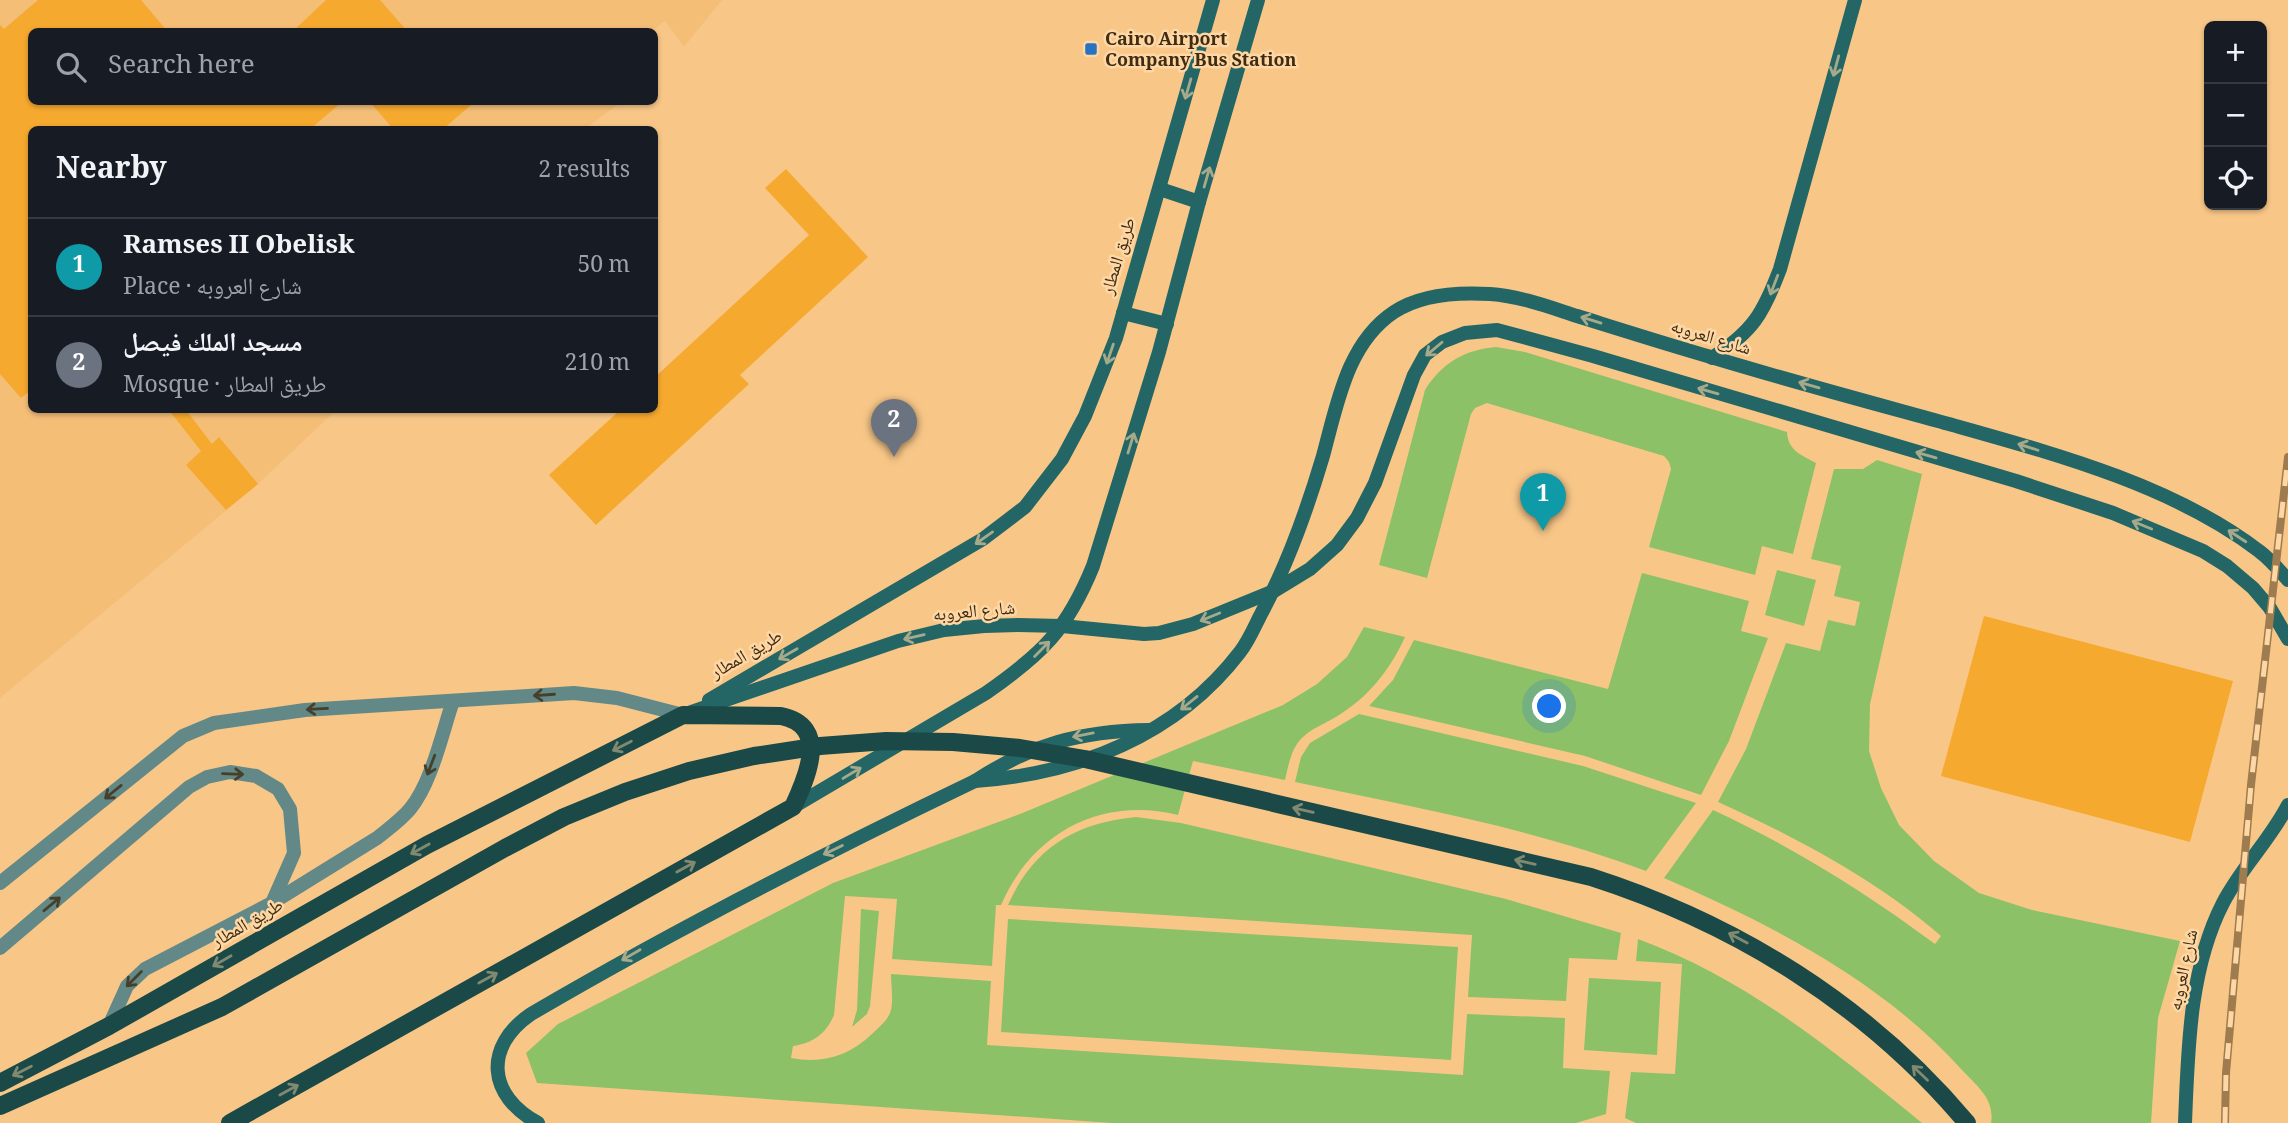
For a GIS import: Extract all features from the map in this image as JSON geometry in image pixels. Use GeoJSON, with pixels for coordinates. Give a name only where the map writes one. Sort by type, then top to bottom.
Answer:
{"type":"FeatureCollection","features":[{"type":"Feature","properties":{"kind":"main road","name":"طريق المطار"},"geometry":{"type":"LineString","coordinates":[[0,1083],[109,1026],[427,845],[683,715],[983,539],[1025,507],[1062,459],[1085,416],[1104,371],[1160,189],[1213,0]]}},
{"type":"Feature","properties":{"kind":"main road"},"geometry":{"type":"LineString","coordinates":[[230,1123],[793,807],[986,693],[1042,650],[1079,599],[1093,566],[1167,324],[1199,202],[1258,0]]}},
{"type":"Feature","properties":{"kind":"main road"},"geometry":{"type":"LineString","coordinates":[[1712,358],[1752,327],[1767,303],[1780,269],[1855,0]]}},
{"type":"Feature","properties":{"kind":"main road"},"geometry":{"type":"LineString","coordinates":[[1160,189],[1199,202]]}},
{"type":"Feature","properties":{"kind":"main road","name":"شارع العروبه"},"geometry":{"type":"LineString","coordinates":[[1274,591],[1301,523],[1343,382],[1357,352],[1375,329],[1395,311],[1423,299],[1452,293],[1493,294],[1527,301],[1712,358],[2024,446],[2111,475],[2162,496],[2231,532],[2263,553],[2288,580]]}},
{"type":"Feature","properties":{"kind":"main road"},"geometry":{"type":"LineString","coordinates":[[1123,313],[1167,324]]}},
{"type":"Feature","properties":{"kind":"main road","name":"شارع العروبه"},"geometry":{"type":"LineString","coordinates":[[683,715],[898,641],[933,633],[984,626],[1062,626],[1121,633],[1158,633],[1193,624],[1274,591],[1310,569],[1337,545],[1357,518],[1375,483],[1414,376],[1425,355],[1442,342],[1465,333],[1497,330],[2016,481],[2113,513],[2203,551],[2227,566],[2253,588],[2270,608],[2288,639]]}},
{"type":"Feature","properties":{"kind":"main road"},"geometry":{"type":"LineString","coordinates":[[975,781],[1037,774],[1068,767],[1125,746],[1151,730],[1191,703],[1241,651],[1274,591]]}},
{"type":"Feature","properties":{"kind":"main road"},"geometry":{"type":"LineString","coordinates":[[683,715],[781,716],[801,723],[810,739],[810,751],[806,775],[793,807]]}},
{"type":"Feature","properties":{"kind":"main road"},"geometry":{"type":"LineString","coordinates":[[538,1123],[509,1102],[499,1079],[499,1054],[505,1038],[516,1024],[635,953],[750,891],[975,781],[1020,755],[1059,740],[1090,733],[1151,730]]}},
{"type":"Feature","properties":{"kind":"main road"},"geometry":{"type":"LineString","coordinates":[[0,1106],[222,1007],[564,817],[625,792],[689,771],[754,756],[806,748],[886,741],[953,742],[1020,748],[1085,759],[1591,877],[1633,891],[1684,911],[1752,945],[1825,992],[1894,1047],[1967,1123]]}},
{"type":"Feature","properties":{"kind":"main road","name":"شارع العروبه"},"geometry":{"type":"LineString","coordinates":[[2185,1123],[2187,1072],[2197,987],[2213,925],[2238,877],[2277,826],[2288,805]]}},
{"type":"Feature","properties":{"kind":"street"},"geometry":{"type":"LineString","coordinates":[[0,883],[183,736],[214,723],[305,710],[574,693],[618,698],[683,715]]}},
{"type":"Feature","properties":{"kind":"street"},"geometry":{"type":"LineString","coordinates":[[109,1026],[120,998],[134,977],[145,969],[272,904],[377,838],[411,808],[431,766],[453,701]]}},
{"type":"Feature","properties":{"kind":"street"},"geometry":{"type":"LineString","coordinates":[[0,948],[189,787],[207,776],[230,772],[256,776],[278,789],[290,809],[294,853],[272,904]]}},
{"type":"Feature","properties":{"kind":"shaded area"},"geometry":{"type":"Polygon","coordinates":[[[0,0],[722,0],[684,47],[665,21],[656,28],[28,28],[28,105],[617,105],[589,126],[28,126],[28,413],[333,413],[258,484],[0,698],[0,0]]]}},
{"type":"Feature","properties":{"kind":"green space"},"geometry":{"type":"Polygon","coordinates":[[[1496,347],[1525,352],[1787,432],[1793,448],[1816,463],[1793,554],[1762,546],[1755,575],[1649,547],[1671,469],[1664,456],[1487,403],[1475,408],[1471,414],[1427,578],[1379,565],[1425,390],[1446,365],[1474,351],[1496,347]]]}},
{"type":"Feature","properties":{"kind":"green space"},"geometry":{"type":"Polygon","coordinates":[[[1877,460],[1922,474],[1870,704],[1869,751],[1881,788],[1899,825],[1934,861],[1979,893],[2032,910],[2180,941],[2158,1018],[2151,1123],[1991,1123],[1992,1114],[1988,1100],[1979,1087],[1931,1038],[1897,1009],[1824,958],[1745,915],[1664,878],[1713,810],[1828,871],[1935,944],[1941,936],[1864,879],[1776,830],[1718,802],[1746,749],[1786,643],[1820,651],[1828,620],[1855,626],[1860,602],[1834,596],[1841,566],[1811,559],[1834,469],[1863,469],[1877,460]]]}},
{"type":"Feature","properties":{"kind":"green space"},"geometry":{"type":"Polygon","coordinates":[[[1777,570],[1816,580],[1804,626],[1765,615],[1777,570]]]}},
{"type":"Feature","properties":{"kind":"green space"},"geometry":{"type":"Polygon","coordinates":[[[1642,573],[1749,601],[1741,631],[1768,638],[1729,741],[1701,795],[1585,756],[1369,706],[1393,680],[1414,640],[1608,689],[1642,573]]]}},
{"type":"Feature","properties":{"kind":"green space"},"geometry":{"type":"Polygon","coordinates":[[[1364,627],[1405,637],[1386,670],[1371,689],[1352,706],[1301,739],[1293,752],[1285,780],[1193,761],[1178,815],[1150,810],[1122,811],[1096,816],[1072,826],[1050,840],[1031,858],[1014,880],[1001,905],[996,905],[992,966],[892,959],[897,899],[845,896],[834,1015],[818,1036],[807,1043],[793,1046],[791,1058],[825,1059],[845,1053],[863,1042],[890,1013],[891,974],[991,981],[987,1045],[1463,1075],[1467,1014],[1565,1018],[1563,1068],[1610,1071],[1606,1114],[1576,1123],[1112,1123],[537,1083],[526,1053],[558,1024],[833,883],[1020,814],[1283,705],[1317,684],[1347,657],[1364,627]]]}},
{"type":"Feature","properties":{"kind":"green space"},"geometry":{"type":"Polygon","coordinates":[[[1359,714],[1583,766],[1696,803],[1646,871],[1560,842],[1295,782],[1301,757],[1310,743],[1359,714]]]}},
{"type":"Feature","properties":{"kind":"green space"},"geometry":{"type":"Polygon","coordinates":[[[1136,817],[1181,823],[1506,899],[1621,933],[1617,960],[1569,958],[1566,1001],[1468,997],[1472,935],[1008,905],[1030,868],[1058,842],[1094,825],[1136,817]]]}},
{"type":"Feature","properties":{"kind":"green space"},"geometry":{"type":"Polygon","coordinates":[[[861,909],[879,911],[870,1006],[867,1014],[852,1027],[857,1010],[861,909]]]}},
{"type":"Feature","properties":{"kind":"green space"},"geometry":{"type":"Polygon","coordinates":[[[1008,919],[1458,947],[1451,1060],[1001,1032],[1008,919]]]}},
{"type":"Feature","properties":{"kind":"green space"},"geometry":{"type":"Polygon","coordinates":[[[1638,939],[1678,955],[1753,996],[1822,1044],[1922,1123],[1636,1123],[1625,1118],[1631,1072],[1675,1074],[1682,964],[1636,961],[1638,939]]]}},
{"type":"Feature","properties":{"kind":"green space"},"geometry":{"type":"Polygon","coordinates":[[[1589,978],[1661,982],[1657,1055],[1584,1050],[1589,978]]]}},
{"type":"Feature","properties":{"kind":"building"},"geometry":{"type":"Polygon","coordinates":[[[38,0],[141,0],[165,28],[28,28],[28,105],[338,105],[314,126],[28,126],[28,392],[21,398],[0,374],[0,25],[4,29],[38,0]]]}},
{"type":"Feature","properties":{"kind":"building"},"geometry":{"type":"Polygon","coordinates":[[[326,0],[380,0],[404,28],[296,28],[326,0]]]}},
{"type":"Feature","properties":{"kind":"building"},"geometry":{"type":"Polygon","coordinates":[[[373,105],[471,105],[447,126],[391,126],[373,105]]]}},
{"type":"Feature","properties":{"kind":"building"},"geometry":{"type":"Polygon","coordinates":[[[786,169],[868,257],[740,375],[749,384],[596,525],[549,475],[617,413],[658,413],[658,374],[809,235],[765,188],[786,169]]]}},
{"type":"Feature","properties":{"kind":"building"},"geometry":{"type":"Polygon","coordinates":[[[171,413],[188,413],[212,444],[219,437],[258,484],[226,510],[186,465],[201,451],[171,413]]]}},
{"type":"Feature","properties":{"kind":"building"},"geometry":{"type":"Polygon","coordinates":[[[1984,616],[2233,681],[2190,842],[1941,776],[1984,616]]]}},
{"type":"Feature","properties":{"kind":"railway"},"geometry":{"type":"LineString","coordinates":[[2225,1123],[2226,1073],[2251,785],[2288,457]]}},
{"type":"Feature","properties":{"kind":"place","name":"Cairo Airport Company Bus Station"},"geometry":{"type":"Point","coordinates":[1091,49]}},
{"type":"Feature","properties":{"kind":"place","name":"مسجد الملك فيصل"},"geometry":{"type":"Point","coordinates":[894,457]}},
{"type":"Feature","properties":{"kind":"place","name":"Ramses II Obelisk"},"geometry":{"type":"Point","coordinates":[1543,531]}}]}
